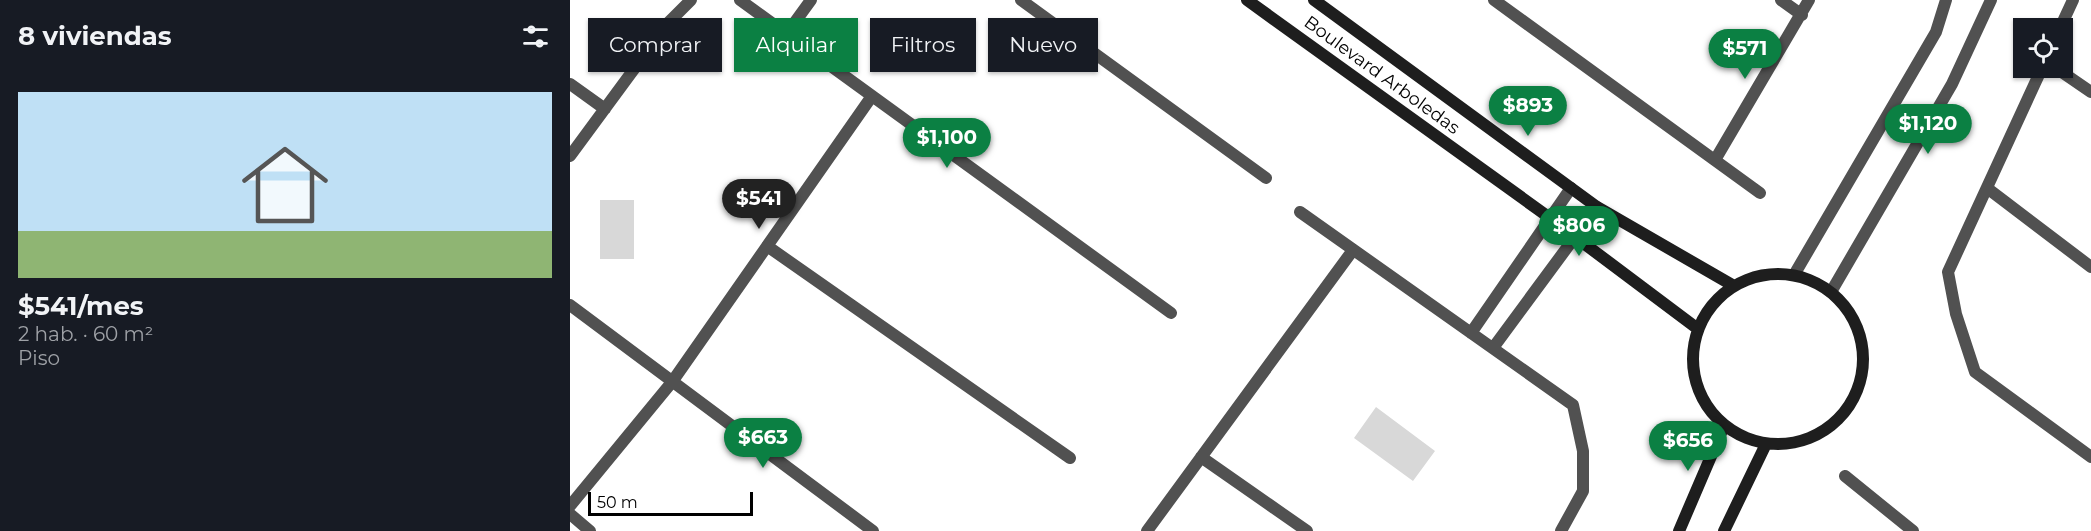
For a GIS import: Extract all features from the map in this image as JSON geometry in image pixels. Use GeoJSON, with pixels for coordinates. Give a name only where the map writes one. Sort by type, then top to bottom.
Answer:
{"type":"FeatureCollection","features":[{"type":"Feature","properties":{"kind":"street"},"geometry":{"type":"LineString","coordinates":[[570,156],[668,23],[691,0]]}},
{"type":"Feature","properties":{"kind":"street"},"geometry":{"type":"LineString","coordinates":[[740,0],[766,18]]}},
{"type":"Feature","properties":{"kind":"street"},"geometry":{"type":"LineString","coordinates":[[798,18],[811,0]]}},
{"type":"Feature","properties":{"kind":"street"},"geometry":{"type":"LineString","coordinates":[[1021,0],[1266,178]]}},
{"type":"Feature","properties":{"kind":"street","name":"Boulevard Arboledas"},"geometry":{"type":"LineString","coordinates":[[1247,0],[1576,236],[1698,329]]}},
{"type":"Feature","properties":{"kind":"street","name":"Boulevard Arboledas"},"geometry":{"type":"LineString","coordinates":[[1314,0],[1597,207],[1734,286]]}},
{"type":"Feature","properties":{"kind":"street"},"geometry":{"type":"LineString","coordinates":[[1494,0],[1760,193]]}},
{"type":"Feature","properties":{"kind":"street"},"geometry":{"type":"LineString","coordinates":[[1781,0],[1802,15]]}},
{"type":"Feature","properties":{"kind":"street"},"geometry":{"type":"LineString","coordinates":[[1714,160],[1809,0]]}},
{"type":"Feature","properties":{"kind":"street"},"geometry":{"type":"LineString","coordinates":[[1794,275],[1936,32],[1946,0]]}},
{"type":"Feature","properties":{"kind":"street"},"geometry":{"type":"LineString","coordinates":[[1831,292],[1952,84],[1991,0]]}},
{"type":"Feature","properties":{"kind":"street"},"geometry":{"type":"LineString","coordinates":[[2065,18],[2073,0]]}},
{"type":"Feature","properties":{"kind":"street"},"geometry":{"type":"LineString","coordinates":[[840,72],[1171,313]]}},
{"type":"Feature","properties":{"kind":"street"},"geometry":{"type":"LineString","coordinates":[[2037,78],[1948,272],[1956,314],[1975,372],[2091,457]]}},
{"type":"Feature","properties":{"kind":"street"},"geometry":{"type":"LineString","coordinates":[[2071,78],[2091,92]]}},
{"type":"Feature","properties":{"kind":"street"},"geometry":{"type":"LineString","coordinates":[[570,84],[605,109]]}},
{"type":"Feature","properties":{"kind":"street"},"geometry":{"type":"LineString","coordinates":[[570,506],[672,382],[872,96]]}},
{"type":"Feature","properties":{"kind":"street"},"geometry":{"type":"LineString","coordinates":[[1471,333],[1571,188]]}},
{"type":"Feature","properties":{"kind":"street"},"geometry":{"type":"LineString","coordinates":[[1986,189],[2091,267]]}},
{"type":"Feature","properties":{"kind":"street"},"geometry":{"type":"LineString","coordinates":[[1493,348],[1597,207]]}},
{"type":"Feature","properties":{"kind":"street"},"geometry":{"type":"LineString","coordinates":[[1300,212],[1573,405],[1582,451],[1582,491],[1561,531]]}},
{"type":"Feature","properties":{"kind":"street"},"geometry":{"type":"LineString","coordinates":[[767,246],[1071,458]]}},
{"type":"Feature","properties":{"kind":"street"},"geometry":{"type":"LineString","coordinates":[[1147,531],[1353,250]]}},
{"type":"Feature","properties":{"kind":"street"},"geometry":{"type":"LineString","coordinates":[[1773,274],[1794,275],[1814,282],[1831,292],[1850,313],[1862,338],[1864,366],[1857,393],[1842,417],[1820,434],[1794,444],[1766,444],[1743,438],[1724,426],[1706,406],[1695,381],[1692,355],[1698,329],[1707,312],[1734,286],[1753,278],[1773,274]]}},
{"type":"Feature","properties":{"kind":"street"},"geometry":{"type":"LineString","coordinates":[[570,305],[873,531]]}},
{"type":"Feature","properties":{"kind":"street"},"geometry":{"type":"LineString","coordinates":[[1680,531],[1724,426]]}},
{"type":"Feature","properties":{"kind":"street"},"geometry":{"type":"LineString","coordinates":[[1724,531],[1766,444]]}},
{"type":"Feature","properties":{"kind":"street"},"geometry":{"type":"LineString","coordinates":[[1201,457],[1307,531]]}},
{"type":"Feature","properties":{"kind":"street"},"geometry":{"type":"LineString","coordinates":[[1845,477],[1909,530]]}},
{"type":"Feature","properties":{"kind":"street"},"geometry":{"type":"LineString","coordinates":[[570,514],[590,531]]}},
{"type":"Feature","properties":{"kind":"shaded area"},"geometry":{"type":"Polygon","coordinates":[[[600,200],[634,200],[634,259],[600,259],[600,200]]]}},
{"type":"Feature","properties":{"kind":"shaded area"},"geometry":{"type":"Polygon","coordinates":[[[1376,407],[1435,451],[1413,481],[1354,438],[1376,407]]]}}]}
